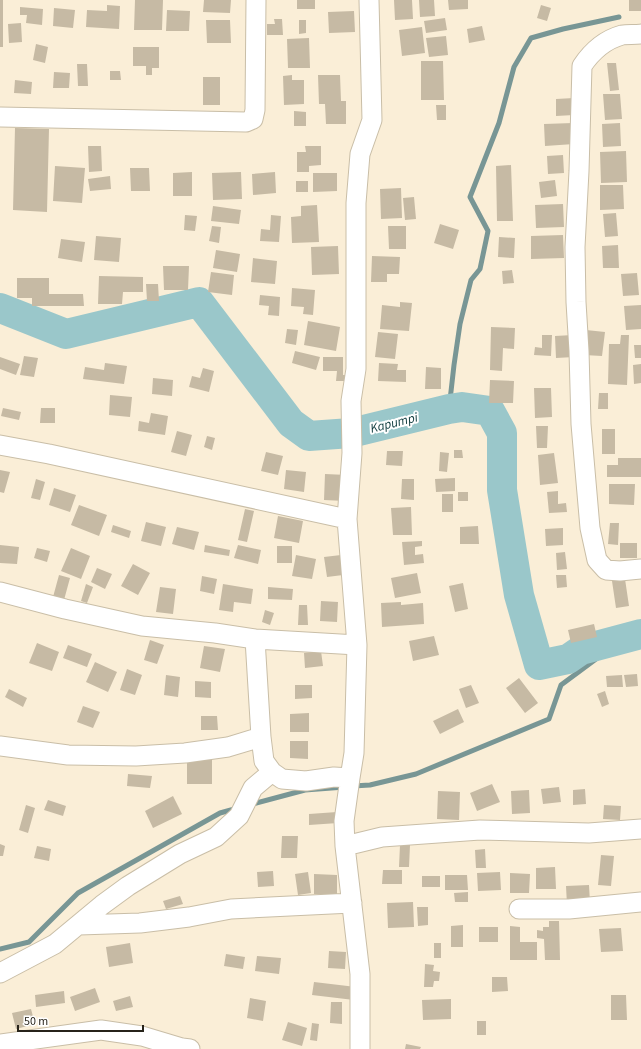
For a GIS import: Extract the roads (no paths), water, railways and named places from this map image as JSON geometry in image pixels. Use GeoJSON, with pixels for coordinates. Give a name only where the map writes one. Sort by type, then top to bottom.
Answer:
{"type":"FeatureCollection","features":[{"type":"Feature","properties":{"kind":"street"},"geometry":{"type":"LineString","coordinates":[[0,117],[246,122],[253,119],[255,110],[256,0]]}},
{"type":"Feature","properties":{"kind":"street"},"geometry":{"type":"LineString","coordinates":[[360,1049],[360,974],[345,846],[344,821],[354,753],[357,645],[347,519],[352,453],[351,401],[356,369],[356,203],[360,154],[372,120],[369,0]]}},
{"type":"Feature","properties":{"kind":"street"},"geometry":{"type":"LineString","coordinates":[[641,34],[622,36],[601,44],[589,55],[582,66],[575,247],[581,424],[590,528],[597,560],[606,570],[620,571],[641,569]]}},
{"type":"Feature","properties":{"kind":"street"},"geometry":{"type":"LineString","coordinates":[[0,446],[49,454],[347,519]]}},
{"type":"Feature","properties":{"kind":"street"},"geometry":{"type":"LineString","coordinates":[[0,592],[64,609],[142,626],[215,633],[255,639],[357,645]]}},
{"type":"Feature","properties":{"kind":"street"},"geometry":{"type":"LineString","coordinates":[[255,639],[261,737],[264,761],[272,772],[282,779],[306,781],[334,777],[350,778]]}},
{"type":"Feature","properties":{"kind":"street"},"geometry":{"type":"LineString","coordinates":[[0,746],[68,755],[136,756],[185,753],[228,747],[261,737]]}},
{"type":"Feature","properties":{"kind":"street"},"geometry":{"type":"LineString","coordinates":[[0,973],[55,944],[102,905],[128,886],[180,854],[216,837],[239,816],[253,788],[272,772]]}},
{"type":"Feature","properties":{"kind":"street"},"geometry":{"type":"LineString","coordinates":[[345,846],[382,836],[480,830],[589,833],[641,829]]}},
{"type":"Feature","properties":{"kind":"street"},"geometry":{"type":"LineString","coordinates":[[519,909],[569,908],[641,902]]}},
{"type":"Feature","properties":{"kind":"street"},"geometry":{"type":"LineString","coordinates":[[78,925],[140,923],[231,909],[352,903]]}},
{"type":"Feature","properties":{"kind":"street"},"geometry":{"type":"LineString","coordinates":[[0,1044],[101,1030],[142,1036],[184,1049]]}},
{"type":"Feature","properties":{"kind":"waterway"},"geometry":{"type":"LineString","coordinates":[[449,409],[460,324],[471,280],[480,269],[488,231],[470,197],[499,123],[514,67],[531,38],[563,29],[619,17]]}},
{"type":"Feature","properties":{"kind":"waterway","name":"Kapumpi"},"geometry":{"type":"LineString","coordinates":[[0,308],[66,334],[199,302],[291,423],[309,436],[351,433],[462,407],[490,411],[502,433],[502,490],[519,595],[539,665],[568,659],[581,650],[641,634]]}},
{"type":"Feature","properties":{"kind":"waterway"},"geometry":{"type":"LineString","coordinates":[[353,786],[370,785],[416,774],[549,719],[561,685],[623,639]]}},
{"type":"Feature","properties":{"kind":"waterway"},"geometry":{"type":"LineString","coordinates":[[249,805],[305,790],[345,787]]}},
{"type":"Feature","properties":{"kind":"waterway"},"geometry":{"type":"LineString","coordinates":[[0,949],[29,942],[78,893],[220,813],[238,808]]}}]}
